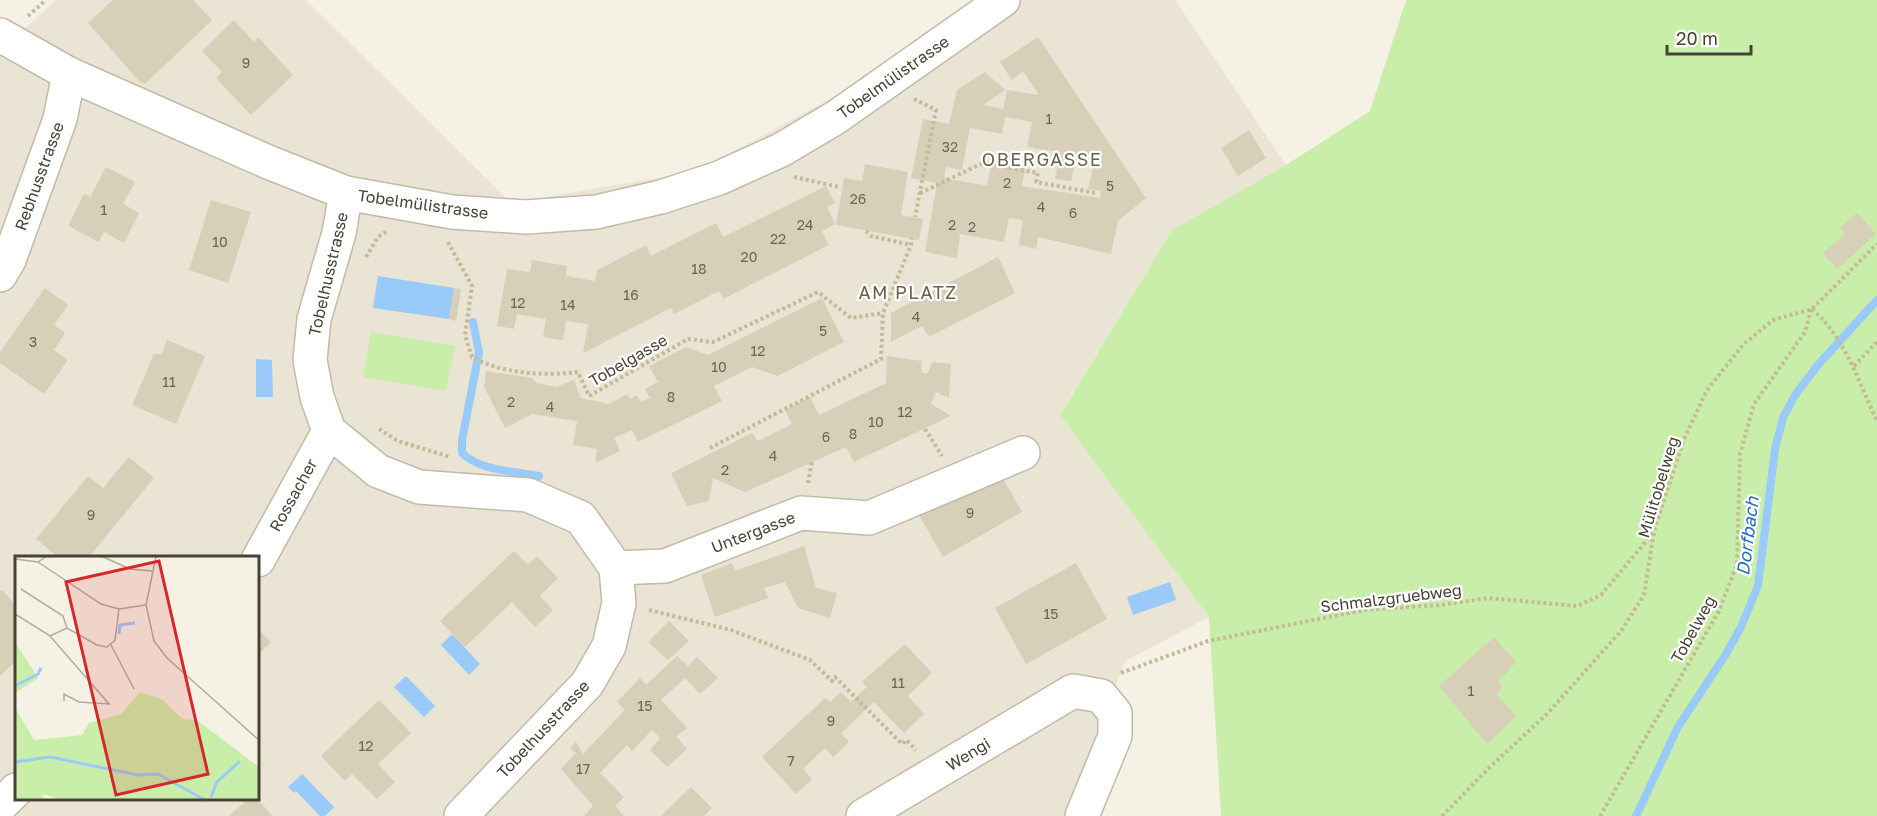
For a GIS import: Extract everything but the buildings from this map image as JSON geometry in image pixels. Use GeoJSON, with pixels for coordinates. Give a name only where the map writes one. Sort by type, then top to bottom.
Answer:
{"type":"FeatureCollection","features":[{"type":"Feature","properties":{"kind":"street","name":"Tobelmülistrasse"},"geometry":{"type":"LineString","coordinates":[[0,35],[69,74],[268,162],[346,193],[452,212],[526,217],[596,212],[661,197],[719,178],[781,150],[835,118],[1003,0]]}},
{"type":"Feature","properties":{"kind":"street","name":"Rebhusstrasse"},"geometry":{"type":"LineString","coordinates":[[0,275],[9,260],[60,119],[69,74]]}},
{"type":"Feature","properties":{"kind":"street","name":"Tobelhusstrasse"},"geometry":{"type":"LineString","coordinates":[[329,431],[317,397],[310,360],[314,319],[339,234],[346,193]]}},
{"type":"Feature","properties":{"kind":"street","name":"Rossacher"},"geometry":{"type":"LineString","coordinates":[[260,556],[329,431]]}},
{"type":"Feature","properties":{"kind":"street"},"geometry":{"type":"LineString","coordinates":[[329,431],[378,471],[419,487],[528,495],[581,518],[616,568]]}},
{"type":"Feature","properties":{"kind":"street","name":"Untergasse"},"geometry":{"type":"LineString","coordinates":[[616,568],[665,566],[801,513],[869,518],[1023,453]]}},
{"type":"Feature","properties":{"kind":"street","name":"Tobelhusstrasse"},"geometry":{"type":"LineString","coordinates":[[460,816],[587,684],[609,646],[619,603],[616,568]]}},
{"type":"Feature","properties":{"kind":"street"},"geometry":{"type":"LineString","coordinates":[[1073,691],[1101,696],[1115,713],[1115,736],[1082,816]]}},
{"type":"Feature","properties":{"kind":"street","name":"Wengi"},"geometry":{"type":"LineString","coordinates":[[863,816],[1073,691]]}},
{"type":"Feature","properties":{"kind":"street"},"geometry":{"type":"LineString","coordinates":[[0,806],[15,791]]}},
{"type":"Feature","properties":{"kind":"path"},"geometry":{"type":"LineString","coordinates":[[886,82],[897,99],[913,99],[936,110],[915,217]]}},
{"type":"Feature","properties":{"kind":"path"},"geometry":{"type":"LineString","coordinates":[[920,193],[983,163],[1038,173],[1036,183],[1095,194]]}},
{"type":"Feature","properties":{"kind":"path"},"geometry":{"type":"LineString","coordinates":[[796,171],[787,176],[839,187]]}},
{"type":"Feature","properties":{"kind":"path"},"geometry":{"type":"LineString","coordinates":[[366,257],[378,237],[391,228]]}},
{"type":"Feature","properties":{"kind":"path"},"geometry":{"type":"LineString","coordinates":[[866,231],[871,236],[911,246]]}},
{"type":"Feature","properties":{"kind":"path"},"geometry":{"type":"LineString","coordinates":[[710,448],[881,359],[883,313],[911,246],[912,238]]}},
{"type":"Feature","properties":{"kind":"path","name":"Tobelgasse"},"geometry":{"type":"LineString","coordinates":[[458,242],[448,241],[472,286],[465,335],[472,357],[488,366],[551,375],[578,372],[589,396],[688,339],[713,342],[818,292],[851,318],[883,313]]}},
{"type":"Feature","properties":{"kind":"path","name":"Mülitobelweg"},"geometry":{"type":"LineString","coordinates":[[1442,816],[1547,714],[1621,631],[1644,595],[1654,531],[1684,439],[1707,390],[1743,345],[1773,320],[1812,309],[1877,244]]}},
{"type":"Feature","properties":{"kind":"path"},"geometry":{"type":"LineString","coordinates":[[1812,309],[1824,319],[1847,353],[1877,422]]}},
{"type":"Feature","properties":{"kind":"path","name":"Tobelweg"},"geometry":{"type":"LineString","coordinates":[[1600,816],[1719,611],[1737,564],[1740,454],[1754,404],[1805,332],[1812,309]]}},
{"type":"Feature","properties":{"kind":"path"},"geometry":{"type":"LineString","coordinates":[[1854,366],[1877,342]]}},
{"type":"Feature","properties":{"kind":"path"},"geometry":{"type":"LineString","coordinates":[[811,401],[813,393]]}},
{"type":"Feature","properties":{"kind":"path"},"geometry":{"type":"LineString","coordinates":[[377,428],[398,441],[453,458]]}},
{"type":"Feature","properties":{"kind":"path","name":"Schmalzgruebweg"},"geometry":{"type":"LineString","coordinates":[[1073,691],[1208,641],[1364,610],[1441,605],[1488,598],[1577,606],[1601,595],[1654,531]]}},
{"type":"Feature","properties":{"kind":"path"},"geometry":{"type":"LineString","coordinates":[[619,603],[731,630],[810,660],[832,681],[836,677],[902,744],[906,740],[937,772]]}},
{"type":"Feature","properties":{"kind":"shaded area"},"geometry":{"type":"Polygon","coordinates":[[[56,0],[306,0],[511,203],[697,171],[865,80],[977,0],[1175,0],[1286,165],[1172,230],[1060,414],[1209,617],[1125,661],[1067,816],[0,816],[0,51],[56,0]]]}},
{"type":"Feature","properties":{"kind":"green space"},"geometry":{"type":"Polygon","coordinates":[[[1406,0],[1877,0],[1877,816],[1221,816],[1209,617],[1060,415],[1172,230],[1286,165],[1370,111],[1406,0]]]}},
{"type":"Feature","properties":{"kind":"green space"},"geometry":{"type":"Polygon","coordinates":[[[371,332],[455,346],[446,391],[363,377],[371,332]]]}},
{"type":"Feature","properties":{"kind":"water"},"geometry":{"type":"Polygon","coordinates":[[[378,276],[454,288],[449,319],[373,308],[378,276]]]}},
{"type":"Feature","properties":{"kind":"water"},"geometry":{"type":"Polygon","coordinates":[[[256,359],[272,360],[273,397],[256,397],[256,359]]]}},
{"type":"Feature","properties":{"kind":"water"},"geometry":{"type":"Polygon","coordinates":[[[1170,582],[1176,600],[1133,615],[1127,597],[1170,582]]]}},
{"type":"Feature","properties":{"kind":"water"},"geometry":{"type":"Polygon","coordinates":[[[452,634],[480,664],[469,675],[441,645],[452,634]]]}},
{"type":"Feature","properties":{"kind":"water"},"geometry":{"type":"Polygon","coordinates":[[[406,676],[435,706],[424,717],[394,687],[406,676]]]}},
{"type":"Feature","properties":{"kind":"water"},"geometry":{"type":"Polygon","coordinates":[[[302,774],[334,807],[325,816],[320,816],[296,791],[294,793],[288,787],[302,774]]]}},
{"type":"Feature","properties":{"kind":"waterway","name":"Dorfbach"},"geometry":{"type":"LineString","coordinates":[[1636,816],[1678,727],[1726,654],[1741,627],[1758,586],[1775,449],[1783,418],[1795,395],[1818,365],[1877,300]]}},
{"type":"Feature","properties":{"kind":"waterway"},"geometry":{"type":"LineString","coordinates":[[473,322],[479,352],[462,440],[462,453],[469,459],[488,467],[539,476]]}},
{"type":"Feature","properties":{"kind":"district","name":"OBERGASSE"},"geometry":{"type":"Point","coordinates":[1042,159]}},
{"type":"Feature","properties":{"kind":"district","name":"AM PLATZ"},"geometry":{"type":"Point","coordinates":[908,292]}}]}
